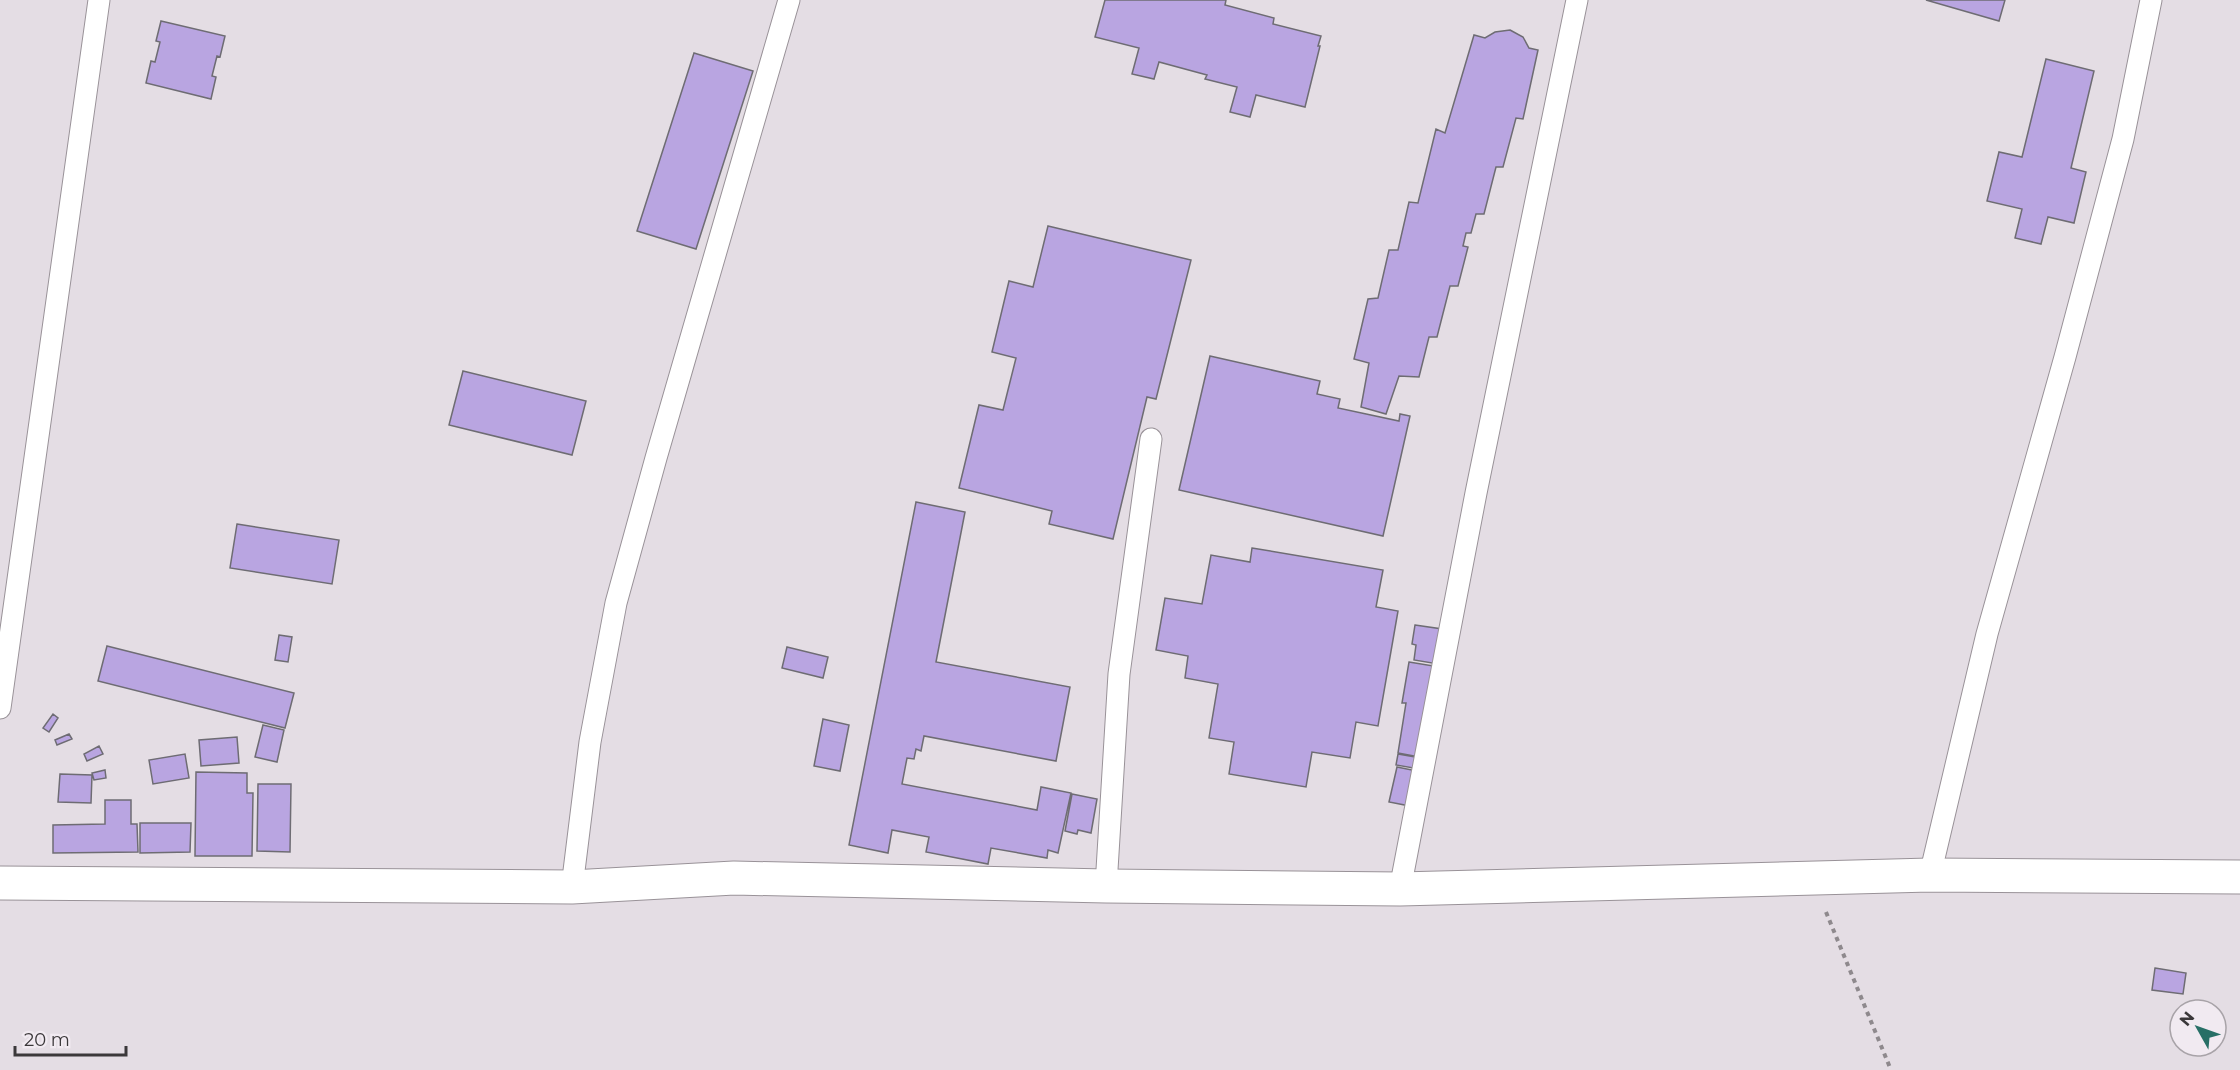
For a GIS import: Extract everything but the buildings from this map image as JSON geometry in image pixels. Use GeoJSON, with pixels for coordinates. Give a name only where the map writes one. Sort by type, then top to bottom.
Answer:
{"type":"FeatureCollection","features":[{"type":"Feature","properties":{"kind":"street"},"geometry":{"type":"LineString","coordinates":[[0,883],[572,887],[734,878],[1106,886],[1400,889],[1930,875],[2240,877]]}},
{"type":"Feature","properties":{"kind":"lane"},"geometry":{"type":"LineString","coordinates":[[0,708],[99,0]]}},
{"type":"Feature","properties":{"kind":"lane"},"geometry":{"type":"LineString","coordinates":[[572,887],[590,742],[616,603],[789,0]]}},
{"type":"Feature","properties":{"kind":"lane"},"geometry":{"type":"LineString","coordinates":[[1400,889],[1476,493],[1577,0]]}},
{"type":"Feature","properties":{"kind":"lane"},"geometry":{"type":"LineString","coordinates":[[1930,875],[1987,634],[2123,138],[2151,0]]}},
{"type":"Feature","properties":{"kind":"lane"},"geometry":{"type":"LineString","coordinates":[[1106,886],[1119,674],[1151,439]]}},
{"type":"Feature","properties":{"kind":"path"},"geometry":{"type":"LineString","coordinates":[[1812,878],[1891,1070]]}}]}
